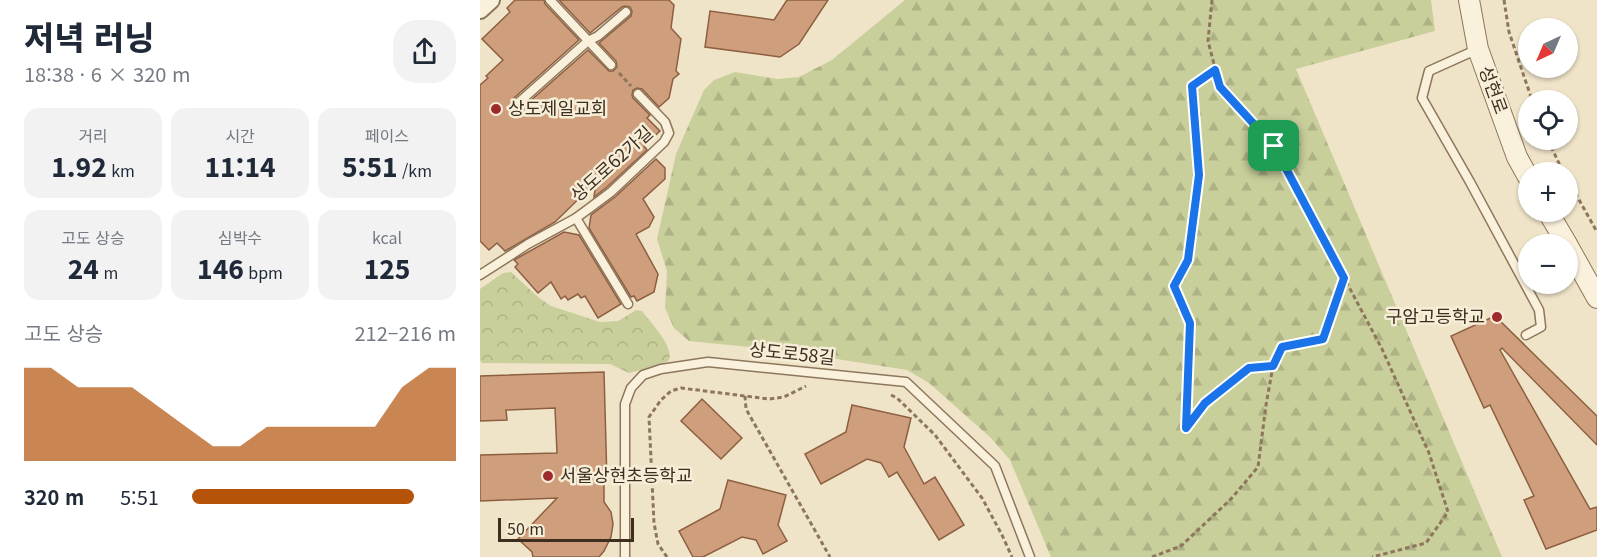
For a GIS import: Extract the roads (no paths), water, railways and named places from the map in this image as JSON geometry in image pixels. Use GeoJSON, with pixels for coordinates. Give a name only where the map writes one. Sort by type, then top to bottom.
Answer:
{"type":"FeatureCollection","features":[{"type":"Feature","properties":{"kind":"street"},"geometry":{"type":"LineString","coordinates":[[480,10],[491,0]]}},
{"type":"Feature","properties":{"kind":"street","name":"성현로"},"geometry":{"type":"LineString","coordinates":[[1469,0],[1478,49],[1520,162]]}},
{"type":"Feature","properties":{"kind":"street"},"geometry":{"type":"LineString","coordinates":[[1578,264],[1597,298]]}},
{"type":"Feature","properties":{"kind":"lane"},"geometry":{"type":"LineString","coordinates":[[550,0],[611,65]]}},
{"type":"Feature","properties":{"kind":"lane"},"geometry":{"type":"LineString","coordinates":[[517,104],[588,41],[598,36],[626,12]]}},
{"type":"Feature","properties":{"kind":"lane"},"geometry":{"type":"LineString","coordinates":[[1478,49],[1429,71],[1422,98],[1539,310],[1541,327],[1526,335]]}},
{"type":"Feature","properties":{"kind":"lane","name":"상도로62가길"},"geometry":{"type":"LineString","coordinates":[[480,275],[528,244],[576,218],[611,192],[664,142],[669,133],[665,122],[638,94]]}},
{"type":"Feature","properties":{"kind":"lane","name":"상도로62가길"},"geometry":{"type":"LineString","coordinates":[[576,218],[628,304]]}},
{"type":"Feature","properties":{"kind":"lane","name":"상도로58길"},"geometry":{"type":"LineString","coordinates":[[626,557],[625,404],[631,388],[643,375],[661,369],[708,362],[906,382],[995,466],[1030,557]]}},
{"type":"Feature","properties":{"kind":"place","name":"상도제일교회"},"geometry":{"type":"Point","coordinates":[496,109]}},
{"type":"Feature","properties":{"kind":"place","name":"구암고등학교"},"geometry":{"type":"Point","coordinates":[1497,317]}},
{"type":"Feature","properties":{"kind":"place","name":"서울상현초등학교"},"geometry":{"type":"Point","coordinates":[548,476]}}]}
